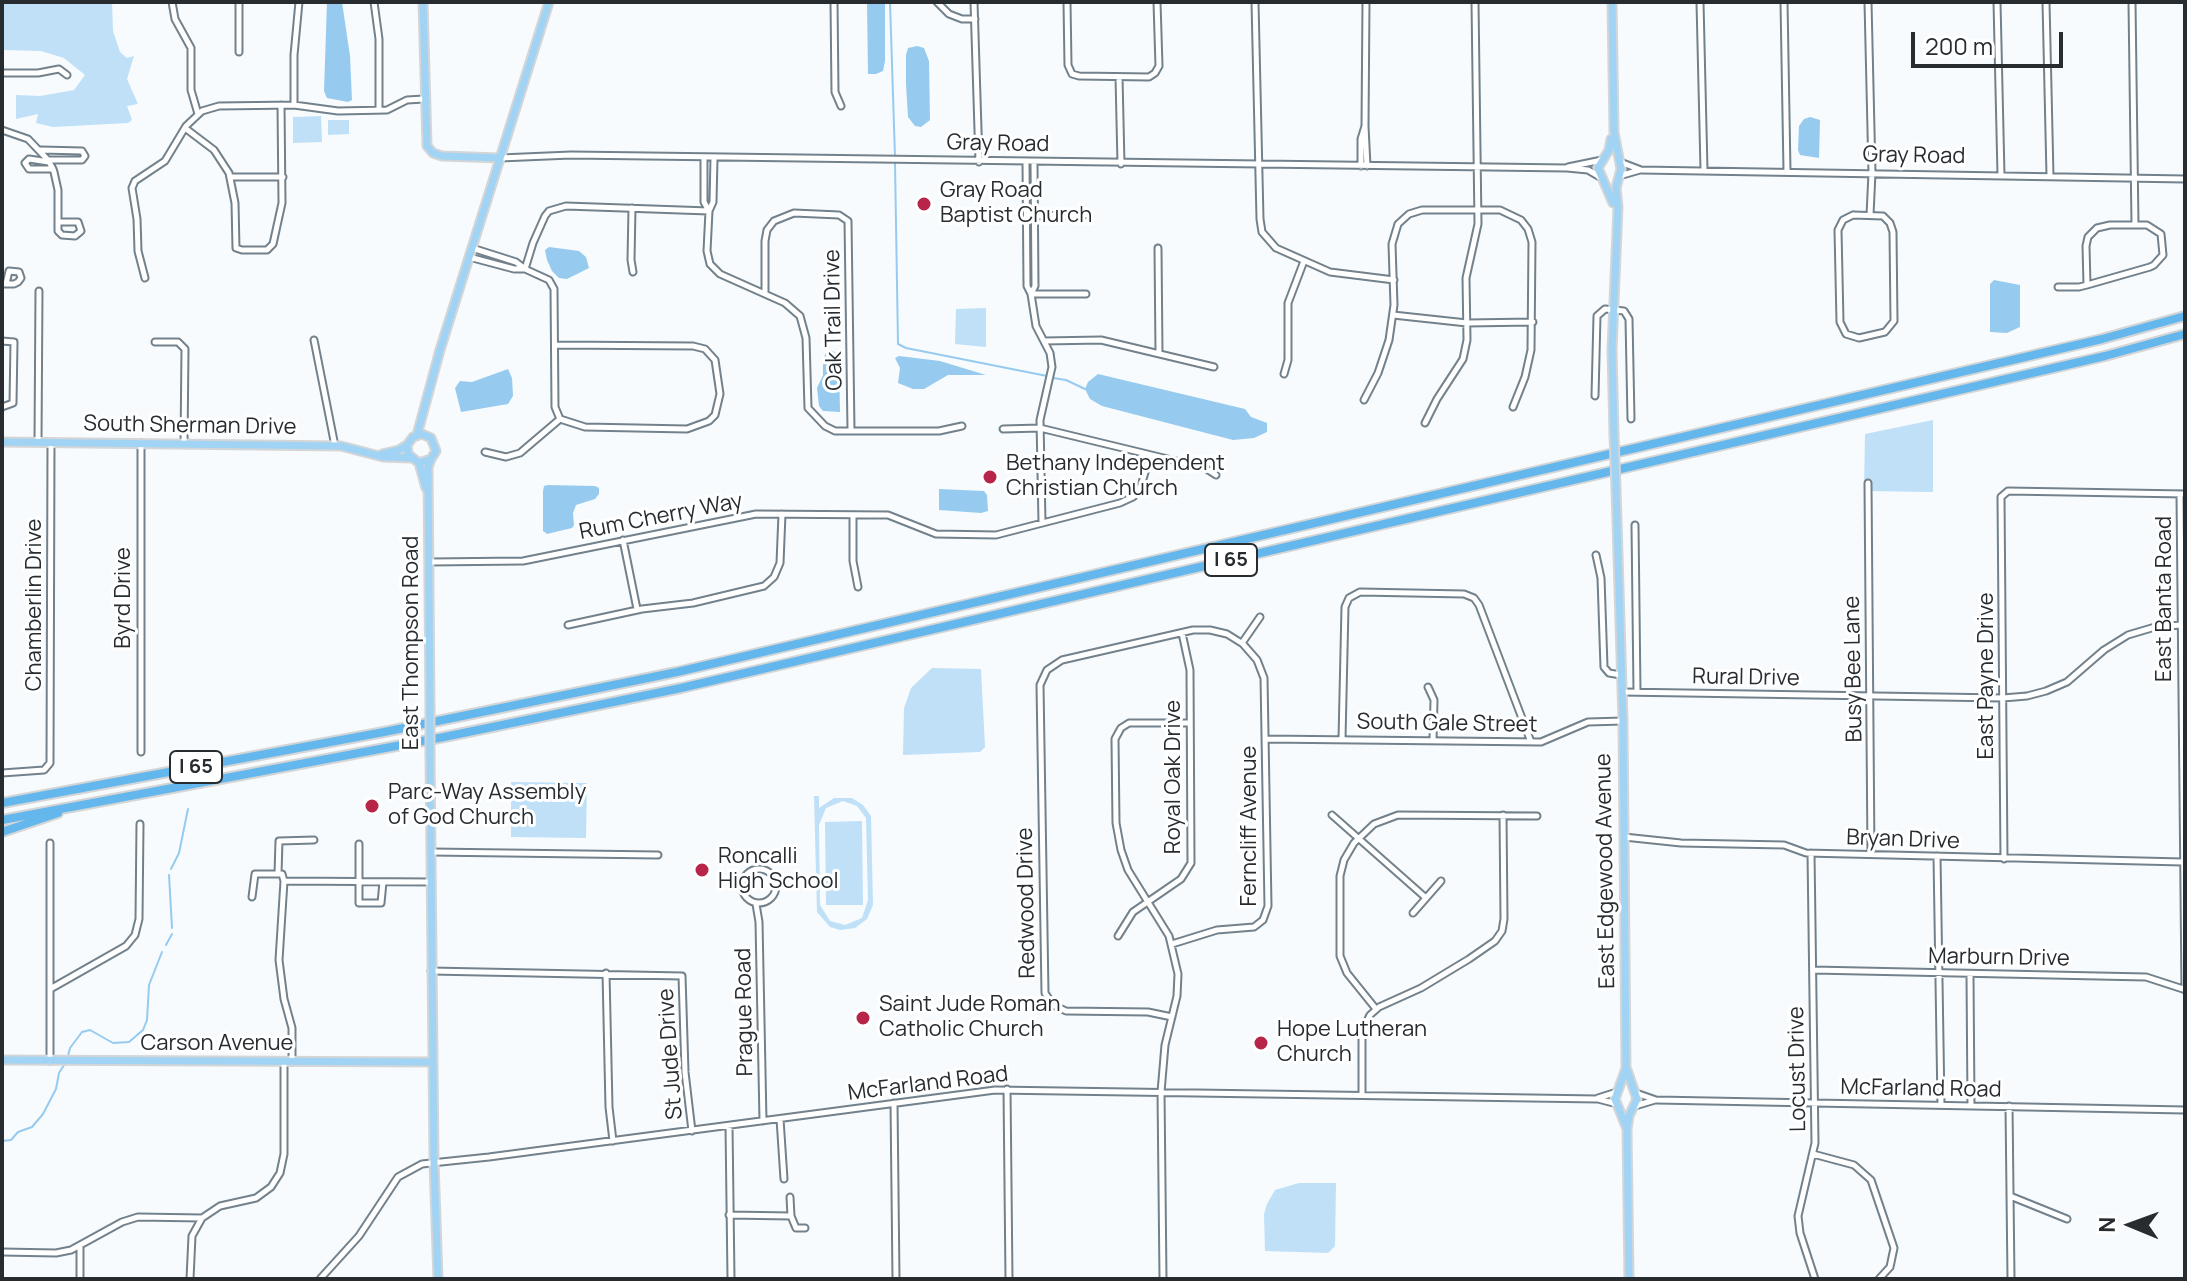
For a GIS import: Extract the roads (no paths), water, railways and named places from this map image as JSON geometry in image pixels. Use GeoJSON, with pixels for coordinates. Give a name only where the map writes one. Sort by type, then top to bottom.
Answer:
{"type":"FeatureCollection","features":[{"type":"Feature","properties":{"kind":"highway","name":"I 65"},"geometry":{"type":"LineString","coordinates":[[2,801],[384,732],[677,672],[2102,339],[2185,316]]}},
{"type":"Feature","properties":{"kind":"highway","name":"I 65"},"geometry":{"type":"LineString","coordinates":[[2,820],[444,737],[681,688],[2089,360],[2185,334]]}},
{"type":"Feature","properties":{"kind":"highway"},"geometry":{"type":"LineString","coordinates":[[2,830],[74,808]]}},
{"type":"Feature","properties":{"kind":"main road"},"geometry":{"type":"LineString","coordinates":[[423,2],[424,99]]}},
{"type":"Feature","properties":{"kind":"main road"},"geometry":{"type":"LineString","coordinates":[[426,399],[427,435],[435,446],[431,459],[415,460],[407,445],[417,435],[426,399],[549,2]]}},
{"type":"Feature","properties":{"kind":"main road"},"geometry":{"type":"LineString","coordinates":[[1612,2],[1614,132],[1621,169],[1619,176],[1611,180],[1601,177],[1598,168],[1609,150],[1614,132]]}},
{"type":"Feature","properties":{"kind":"main road","name":"Gray Road"},"geometry":{"type":"LineString","coordinates":[[424,99],[426,138],[430,151],[442,156],[500,158]]}},
{"type":"Feature","properties":{"kind":"main road"},"geometry":{"type":"LineString","coordinates":[[1602,160],[1613,157],[1619,162]]}},
{"type":"Feature","properties":{"kind":"main road","name":"East Edgewood Avenue"},"geometry":{"type":"LineString","coordinates":[[1619,176],[1616,188],[1614,434],[1623,721],[1626,1068],[1618,1106],[1627,1129]]}},
{"type":"Feature","properties":{"kind":"main road","name":"East Edgewood Avenue"},"geometry":{"type":"LineString","coordinates":[[1601,177],[1617,213]]}},
{"type":"Feature","properties":{"kind":"main road"},"geometry":{"type":"LineString","coordinates":[[417,435],[427,435]]}},
{"type":"Feature","properties":{"kind":"main road","name":"South Sherman Drive"},"geometry":{"type":"LineString","coordinates":[[2,442],[335,446],[415,460]]}},
{"type":"Feature","properties":{"kind":"main road","name":"South Sherman Drive"},"geometry":{"type":"LineString","coordinates":[[377,454],[407,445]]}},
{"type":"Feature","properties":{"kind":"main road","name":"East Thompson Road"},"geometry":{"type":"LineString","coordinates":[[431,459],[428,467],[432,1062]]}},
{"type":"Feature","properties":{"kind":"main road","name":"East Thompson Road"},"geometry":{"type":"LineString","coordinates":[[415,460],[428,495],[429,510]]}},
{"type":"Feature","properties":{"kind":"main road","name":"Carson Avenue"},"geometry":{"type":"LineString","coordinates":[[2,1060],[432,1062]]}},
{"type":"Feature","properties":{"kind":"main road"},"geometry":{"type":"LineString","coordinates":[[432,1062],[438,1279]]}},
{"type":"Feature","properties":{"kind":"main road","name":"East Edgewood Avenue"},"geometry":{"type":"LineString","coordinates":[[1626,1068],[1635,1092],[1627,1129],[1629,1279]]}},
{"type":"Feature","properties":{"kind":"main road"},"geometry":{"type":"LineString","coordinates":[[1619,1091],[1628,1088],[1635,1092]]}},
{"type":"Feature","properties":{"kind":"main road"},"geometry":{"type":"LineString","coordinates":[[1618,1106],[1627,1110],[1634,1107]]}},
{"type":"Feature","properties":{"kind":"street"},"geometry":{"type":"LineString","coordinates":[[172,2],[175,19],[191,48],[191,90],[198,114]]}},
{"type":"Feature","properties":{"kind":"street"},"geometry":{"type":"LineString","coordinates":[[239,2],[239,52]]}},
{"type":"Feature","properties":{"kind":"street"},"geometry":{"type":"LineString","coordinates":[[294,105],[294,55],[299,2]]}},
{"type":"Feature","properties":{"kind":"street"},"geometry":{"type":"LineString","coordinates":[[374,2],[379,39],[379,110]]}},
{"type":"Feature","properties":{"kind":"street"},"geometry":{"type":"LineString","coordinates":[[834,2],[835,92],[841,106]]}},
{"type":"Feature","properties":{"kind":"street"},"geometry":{"type":"LineString","coordinates":[[937,2],[949,14],[962,19],[975,19]]}},
{"type":"Feature","properties":{"kind":"street"},"geometry":{"type":"LineString","coordinates":[[974,2],[979,162]]}},
{"type":"Feature","properties":{"kind":"street"},"geometry":{"type":"LineString","coordinates":[[1067,2],[1068,65],[1072,73],[1119,77],[1149,77],[1159,66],[1157,2]]}},
{"type":"Feature","properties":{"kind":"street"},"geometry":{"type":"LineString","coordinates":[[1255,2],[1262,232],[1276,248],[1334,273],[1394,280]]}},
{"type":"Feature","properties":{"kind":"street"},"geometry":{"type":"LineString","coordinates":[[1364,166],[1366,2]]}},
{"type":"Feature","properties":{"kind":"street"},"geometry":{"type":"LineString","coordinates":[[1425,423],[1463,359],[1467,340],[1466,278],[1477,233],[1478,211],[1475,2]]}},
{"type":"Feature","properties":{"kind":"street"},"geometry":{"type":"LineString","coordinates":[[1700,2],[1704,170]]}},
{"type":"Feature","properties":{"kind":"street"},"geometry":{"type":"LineString","coordinates":[[1784,2],[1787,171]]}},
{"type":"Feature","properties":{"kind":"street"},"geometry":{"type":"LineString","coordinates":[[1868,2],[1870,215]]}},
{"type":"Feature","properties":{"kind":"street"},"geometry":{"type":"LineString","coordinates":[[1997,2],[2001,175]]}},
{"type":"Feature","properties":{"kind":"street"},"geometry":{"type":"LineString","coordinates":[[2046,2],[2050,176]]}},
{"type":"Feature","properties":{"kind":"street"},"geometry":{"type":"LineString","coordinates":[[2132,2],[2135,225]]}},
{"type":"Feature","properties":{"kind":"street"},"geometry":{"type":"LineString","coordinates":[[2,73],[38,73],[59,69],[67,75]]}},
{"type":"Feature","properties":{"kind":"street"},"geometry":{"type":"LineString","coordinates":[[1119,77],[1121,164]]}},
{"type":"Feature","properties":{"kind":"street"},"geometry":{"type":"LineString","coordinates":[[145,278],[138,251],[132,188],[135,181],[164,163],[185,128],[198,114],[219,106],[294,105],[338,111],[387,110],[407,100],[424,99]]}},
{"type":"Feature","properties":{"kind":"street"},"geometry":{"type":"LineString","coordinates":[[185,128],[216,151],[231,177],[235,203],[235,247],[242,250],[270,249],[281,214],[281,105]]}},
{"type":"Feature","properties":{"kind":"street"},"geometry":{"type":"LineString","coordinates":[[2,130],[28,139],[41,150],[53,169],[59,194],[58,222],[58,231],[63,235],[75,236],[81,231],[78,222],[58,222]]}},
{"type":"Feature","properties":{"kind":"street"},"geometry":{"type":"LineString","coordinates":[[41,150],[82,151],[85,154],[82,160],[29,159],[25,166],[29,169],[53,169]]}},
{"type":"Feature","properties":{"kind":"street","name":"Gray Road"},"geometry":{"type":"LineString","coordinates":[[500,158],[571,155],[1567,168],[1592,171],[1601,177]]}},
{"type":"Feature","properties":{"kind":"street"},"geometry":{"type":"LineString","coordinates":[[704,158],[704,202],[709,211]]}},
{"type":"Feature","properties":{"kind":"street"},"geometry":{"type":"LineString","coordinates":[[714,158],[707,251],[710,264],[720,274],[785,303],[800,316],[806,338],[806,396],[819,422],[835,431],[939,431],[962,426]]}},
{"type":"Feature","properties":{"kind":"street","name":"Gray Road"},"geometry":{"type":"LineString","coordinates":[[1567,168],[1602,160]]}},
{"type":"Feature","properties":{"kind":"street","name":"Gray Road"},"geometry":{"type":"LineString","coordinates":[[1619,162],[1641,170]]}},
{"type":"Feature","properties":{"kind":"street"},"geometry":{"type":"LineString","coordinates":[[1026,163],[1027,286],[1036,326],[1051,360],[1040,428],[1042,523]]}},
{"type":"Feature","properties":{"kind":"street"},"geometry":{"type":"LineString","coordinates":[[1031,294],[1035,286],[1034,163]]}},
{"type":"Feature","properties":{"kind":"street","name":"Gray Road"},"geometry":{"type":"LineString","coordinates":[[1619,176],[1641,170],[1704,170],[2185,179]]}},
{"type":"Feature","properties":{"kind":"street"},"geometry":{"type":"LineString","coordinates":[[231,177],[283,177]]}},
{"type":"Feature","properties":{"kind":"street"},"geometry":{"type":"LineString","coordinates":[[525,269],[540,224],[549,211],[566,206],[709,211]]}},
{"type":"Feature","properties":{"kind":"street"},"geometry":{"type":"LineString","coordinates":[[632,208],[633,272]]}},
{"type":"Feature","properties":{"kind":"street"},"geometry":{"type":"LineString","coordinates":[[1364,400],[1384,356],[1393,315],[1392,239],[1403,218],[1422,210],[1509,212],[1528,229],[1532,242],[1533,322],[1528,366],[1513,407]]}},
{"type":"Feature","properties":{"kind":"street","name":"Oak Trail Drive"},"geometry":{"type":"LineString","coordinates":[[765,294],[765,241],[767,230],[774,221],[794,213],[839,215],[848,221],[851,430]]}},
{"type":"Feature","properties":{"kind":"street"},"geometry":{"type":"LineString","coordinates":[[1027,216],[1085,215]]}},
{"type":"Feature","properties":{"kind":"street"},"geometry":{"type":"LineString","coordinates":[[1870,215],[1883,216],[1892,227],[1894,318],[1888,330],[1852,338],[1840,326],[1838,230],[1841,221],[1849,216],[1870,215]]}},
{"type":"Feature","properties":{"kind":"street"},"geometry":{"type":"LineString","coordinates":[[2058,287],[2087,285],[2150,267],[2160,261],[2164,250],[2161,234],[2151,226],[2104,225],[2091,234],[2086,246],[2087,285]]}},
{"type":"Feature","properties":{"kind":"street"},"geometry":{"type":"LineString","coordinates":[[1158,248],[1159,353]]}},
{"type":"Feature","properties":{"kind":"street"},"geometry":{"type":"LineString","coordinates":[[471,252],[516,262],[549,280],[554,289],[555,407],[560,419],[585,427],[687,429],[709,421],[719,409],[715,360],[705,349],[693,346],[555,345]]}},
{"type":"Feature","properties":{"kind":"street"},"geometry":{"type":"LineString","coordinates":[[1284,374],[1288,360],[1289,295],[1304,261]]}},
{"type":"Feature","properties":{"kind":"street"},"geometry":{"type":"LineString","coordinates":[[38,442],[39,291]]}},
{"type":"Feature","properties":{"kind":"street"},"geometry":{"type":"LineString","coordinates":[[1031,294],[1086,294]]}},
{"type":"Feature","properties":{"kind":"street","name":"East Edgewood Avenue"},"geometry":{"type":"LineString","coordinates":[[1595,396],[1597,316],[1603,310],[1614,308],[1626,312],[1629,319],[1631,419]]}},
{"type":"Feature","properties":{"kind":"street"},"geometry":{"type":"LineString","coordinates":[[1393,315],[1467,323],[1533,322]]}},
{"type":"Feature","properties":{"kind":"street"},"geometry":{"type":"LineString","coordinates":[[314,340],[335,446]]}},
{"type":"Feature","properties":{"kind":"street"},"geometry":{"type":"LineString","coordinates":[[1044,341],[1101,340],[1214,367]]}},
{"type":"Feature","properties":{"kind":"street"},"geometry":{"type":"LineString","coordinates":[[2,341],[14,342],[13,403],[2,407]]}},
{"type":"Feature","properties":{"kind":"street"},"geometry":{"type":"LineString","coordinates":[[155,342],[178,342],[185,349],[184,444]]}},
{"type":"Feature","properties":{"kind":"street"},"geometry":{"type":"LineString","coordinates":[[2,366],[13,366]]}},
{"type":"Feature","properties":{"kind":"street"},"geometry":{"type":"LineString","coordinates":[[485,452],[506,457],[520,453],[560,419]]}},
{"type":"Feature","properties":{"kind":"street"},"geometry":{"type":"LineString","coordinates":[[1003,429],[1040,428],[1205,468],[1216,475]]}},
{"type":"Feature","properties":{"kind":"street","name":"Chamberlin Drive"},"geometry":{"type":"LineString","coordinates":[[2,773],[37,772],[48,768],[51,442]]}},
{"type":"Feature","properties":{"kind":"street","name":"Byrd Drive"},"geometry":{"type":"LineString","coordinates":[[141,443],[141,752]]}},
{"type":"Feature","properties":{"kind":"street","name":"Rum Cherry Way"},"geometry":{"type":"LineString","coordinates":[[430,562],[518,562],[746,515],[891,515],[942,535],[996,535],[1133,497],[1141,486],[1150,455]]}},
{"type":"Feature","properties":{"kind":"street","name":"Busy Bee Lane"},"geometry":{"type":"LineString","coordinates":[[1868,483],[1871,854]]}},
{"type":"Feature","properties":{"kind":"street","name":"East Payne Drive"},"geometry":{"type":"LineString","coordinates":[[2004,859],[2003,494],[2008,491],[2183,494]]}},
{"type":"Feature","properties":{"kind":"street","name":"East Banta Road"},"geometry":{"type":"LineString","coordinates":[[2183,494],[2184,990]]}},
{"type":"Feature","properties":{"kind":"street"},"geometry":{"type":"LineString","coordinates":[[568,625],[637,609],[693,603],[767,584],[776,574],[781,559],[782,514]]}},
{"type":"Feature","properties":{"kind":"street"},"geometry":{"type":"LineString","coordinates":[[853,515],[853,561],[858,587]]}},
{"type":"Feature","properties":{"kind":"street"},"geometry":{"type":"LineString","coordinates":[[1635,525],[1637,692]]}},
{"type":"Feature","properties":{"kind":"street"},"geometry":{"type":"LineString","coordinates":[[623,540],[637,609]]}},
{"type":"Feature","properties":{"kind":"street","name":"East Edgewood Avenue"},"geometry":{"type":"LineString","coordinates":[[1596,555],[1601,578],[1604,667],[1610,674],[1621,675]]}},
{"type":"Feature","properties":{"kind":"street"},"geometry":{"type":"LineString","coordinates":[[1342,739],[1346,604],[1352,595],[1360,592],[1464,594],[1472,597],[1479,605],[1531,742]]}},
{"type":"Feature","properties":{"kind":"street"},"geometry":{"type":"LineString","coordinates":[[1182,633],[1213,630],[1242,643],[1260,617]]}},
{"type":"Feature","properties":{"kind":"street","name":"Rural Drive"},"geometry":{"type":"LineString","coordinates":[[1622,692],[2003,698],[2036,694],[2054,688],[2073,678],[2124,637],[2151,628],[2181,625]]}},
{"type":"Feature","properties":{"kind":"street","name":"Redwood Drive"},"geometry":{"type":"LineString","coordinates":[[1172,1017],[1148,1012],[1066,1011],[1053,1005],[1045,993],[1040,755],[1042,678],[1051,666],[1062,660],[1182,633]]}},
{"type":"Feature","properties":{"kind":"street","name":"Royal Oak Drive"},"geometry":{"type":"LineString","coordinates":[[1118,936],[1129,916],[1181,879],[1191,863],[1190,667],[1182,633]]}},
{"type":"Feature","properties":{"kind":"street","name":"Ferncliff Avenue"},"geometry":{"type":"LineString","coordinates":[[1172,944],[1217,930],[1251,928],[1262,922],[1267,913],[1264,678],[1257,660],[1242,643]]}},
{"type":"Feature","properties":{"kind":"street"},"geometry":{"type":"LineString","coordinates":[[1428,687],[1434,700],[1433,740]]}},
{"type":"Feature","properties":{"kind":"street","name":"South Gale Street"},"geometry":{"type":"LineString","coordinates":[[1266,739],[1531,742],[1548,741],[1592,721],[1623,721]]}},
{"type":"Feature","properties":{"kind":"street"},"geometry":{"type":"LineString","coordinates":[[1163,1279],[1161,1092],[1165,1045],[1178,981],[1172,944],[1163,924],[1128,870],[1118,839],[1115,741],[1124,725],[1190,723]]}},
{"type":"Feature","properties":{"kind":"street"},"geometry":{"type":"LineString","coordinates":[[1332,815],[1426,898]]}},
{"type":"Feature","properties":{"kind":"street"},"geometry":{"type":"LineString","coordinates":[[1376,1009],[1347,973],[1340,956],[1340,876],[1346,856],[1359,838],[1374,824],[1398,815],[1537,816]]}},
{"type":"Feature","properties":{"kind":"street"},"geometry":{"type":"LineString","coordinates":[[1362,1094],[1362,1032],[1366,1020],[1376,1009],[1460,965],[1491,944],[1502,930],[1503,815]]}},
{"type":"Feature","properties":{"kind":"street"},"geometry":{"type":"LineString","coordinates":[[51,989],[126,946],[135,935],[139,919],[140,824]]}},
{"type":"Feature","properties":{"kind":"street","name":"Bryan Drive"},"geometry":{"type":"LineString","coordinates":[[1624,837],[1681,843],[1782,845],[1811,853],[2183,862]]}},
{"type":"Feature","properties":{"kind":"street"},"geometry":{"type":"LineString","coordinates":[[278,874],[279,841],[314,840]]}},
{"type":"Feature","properties":{"kind":"street"},"geometry":{"type":"LineString","coordinates":[[50,843],[50,1061]]}},
{"type":"Feature","properties":{"kind":"street"},"geometry":{"type":"LineString","coordinates":[[359,844],[358,900],[361,904],[381,903],[383,882]]}},
{"type":"Feature","properties":{"kind":"street"},"geometry":{"type":"LineString","coordinates":[[431,852],[658,855]]}},
{"type":"Feature","properties":{"kind":"street","name":"Locust Drive"},"geometry":{"type":"LineString","coordinates":[[1811,853],[1815,1143],[1798,1216],[1800,1233],[1815,1279]]}},
{"type":"Feature","properties":{"kind":"street"},"geometry":{"type":"LineString","coordinates":[[1937,856],[1941,1105]]}},
{"type":"Feature","properties":{"kind":"street","name":"Prague Road"},"geometry":{"type":"LineString","coordinates":[[756,904],[770,900],[776,892],[776,881],[765,870],[754,870],[743,880],[744,895],[756,904],[759,922],[763,1121]]}},
{"type":"Feature","properties":{"kind":"street"},"geometry":{"type":"LineString","coordinates":[[190,1279],[192,1236],[202,1218],[220,1206],[256,1198],[271,1187],[280,1173],[284,1154],[292,1028],[284,999],[279,960],[282,874],[255,874],[252,897]]}},
{"type":"Feature","properties":{"kind":"street"},"geometry":{"type":"LineString","coordinates":[[284,881],[431,882]]}},
{"type":"Feature","properties":{"kind":"street"},"geometry":{"type":"LineString","coordinates":[[1413,913],[1441,881]]}},
{"type":"Feature","properties":{"kind":"street","name":"Marburn Drive"},"geometry":{"type":"LineString","coordinates":[[1813,970],[2146,977],[2184,990]]}},
{"type":"Feature","properties":{"kind":"street"},"geometry":{"type":"LineString","coordinates":[[431,971],[606,973],[609,1107],[613,1141]]}},
{"type":"Feature","properties":{"kind":"street","name":"St Jude Drive"},"geometry":{"type":"LineString","coordinates":[[606,973],[682,976],[686,1084],[692,1131]]}},
{"type":"Feature","properties":{"kind":"street"},"geometry":{"type":"LineString","coordinates":[[1970,974],[1971,1106]]}},
{"type":"Feature","properties":{"kind":"street"},"geometry":{"type":"LineString","coordinates":[[1007,1089],[1009,1279]]}},
{"type":"Feature","properties":{"kind":"street","name":"McFarland Road"},"geometry":{"type":"LineString","coordinates":[[320,1279],[359,1236],[398,1177],[412,1167],[434,1162],[1007,1089],[1598,1099],[1618,1106]]}},
{"type":"Feature","properties":{"kind":"street","name":"McFarland Road"},"geometry":{"type":"LineString","coordinates":[[1598,1099],[1619,1091]]}},
{"type":"Feature","properties":{"kind":"street","name":"McFarland Road"},"geometry":{"type":"LineString","coordinates":[[1635,1092],[1656,1100]]}},
{"type":"Feature","properties":{"kind":"street","name":"McFarland Road"},"geometry":{"type":"LineString","coordinates":[[1634,1107],[1656,1100],[2185,1110]]}},
{"type":"Feature","properties":{"kind":"street"},"geometry":{"type":"LineString","coordinates":[[894,1103],[896,1279]]}},
{"type":"Feature","properties":{"kind":"street"},"geometry":{"type":"LineString","coordinates":[[2009,1106],[2011,1279]]}},
{"type":"Feature","properties":{"kind":"street"},"geometry":{"type":"LineString","coordinates":[[780,1119],[784,1179]]}},
{"type":"Feature","properties":{"kind":"street"},"geometry":{"type":"LineString","coordinates":[[729,1126],[731,1279]]}},
{"type":"Feature","properties":{"kind":"street"},"geometry":{"type":"LineString","coordinates":[[1813,1154],[1854,1165],[1871,1180],[1894,1248],[1890,1267],[1879,1279]]}},
{"type":"Feature","properties":{"kind":"street"},"geometry":{"type":"LineString","coordinates":[[2010,1196],[2067,1219]]}},
{"type":"Feature","properties":{"kind":"street"},"geometry":{"type":"LineString","coordinates":[[790,1197],[791,1216],[796,1228],[805,1228]]}},
{"type":"Feature","properties":{"kind":"street"},"geometry":{"type":"LineString","coordinates":[[729,1215],[791,1216]]}},
{"type":"Feature","properties":{"kind":"street"},"geometry":{"type":"LineString","coordinates":[[2,1252],[56,1253],[80,1247],[133,1218],[202,1218]]}},
{"type":"Feature","properties":{"kind":"street"},"geometry":{"type":"LineString","coordinates":[[80,1247],[80,1279]]}},
{"type":"Feature","properties":{"kind":"waterway"},"geometry":{"type":"LineString","coordinates":[[890,2],[895,157]]}},
{"type":"Feature","properties":{"kind":"waterway"},"geometry":{"type":"LineString","coordinates":[[895,163],[898,344],[1047,376]]}},
{"type":"Feature","properties":{"kind":"waterway"},"geometry":{"type":"LineString","coordinates":[[1053,378],[1085,389]]}},
{"type":"Feature","properties":{"kind":"waterway"},"geometry":{"type":"LineString","coordinates":[[171,869],[179,853],[188,809]]}},
{"type":"Feature","properties":{"kind":"waterway"},"geometry":{"type":"LineString","coordinates":[[169,875],[172,928]]}},
{"type":"Feature","properties":{"kind":"waterway"},"geometry":{"type":"LineString","coordinates":[[166,945],[172,934]]}},
{"type":"Feature","properties":{"kind":"waterway"},"geometry":{"type":"LineString","coordinates":[[68,1056],[82,1032],[90,1030],[113,1043],[129,1042],[143,1030],[147,1020],[149,985],[162,952]]}},
{"type":"Feature","properties":{"kind":"waterway"},"geometry":{"type":"LineString","coordinates":[[2,1141],[11,1140],[18,1132],[32,1127],[43,1114],[64,1065]]}},
{"type":"Feature","properties":{"kind":"place","name":"Gray Road Baptist Church"},"geometry":{"type":"Point","coordinates":[924,204]}},
{"type":"Feature","properties":{"kind":"place","name":"Bethany Independent Christian Church"},"geometry":{"type":"Point","coordinates":[990,477]}},
{"type":"Feature","properties":{"kind":"place","name":"Parc-Way Assembly of God Church"},"geometry":{"type":"Point","coordinates":[372,806]}},
{"type":"Feature","properties":{"kind":"place","name":"Roncalli High School"},"geometry":{"type":"Point","coordinates":[702,870]}},
{"type":"Feature","properties":{"kind":"place","name":"Saint Jude Roman Catholic Church"},"geometry":{"type":"Point","coordinates":[863,1018]}},
{"type":"Feature","properties":{"kind":"place","name":"Hope Lutheran Church"},"geometry":{"type":"Point","coordinates":[1261,1043]}}]}
